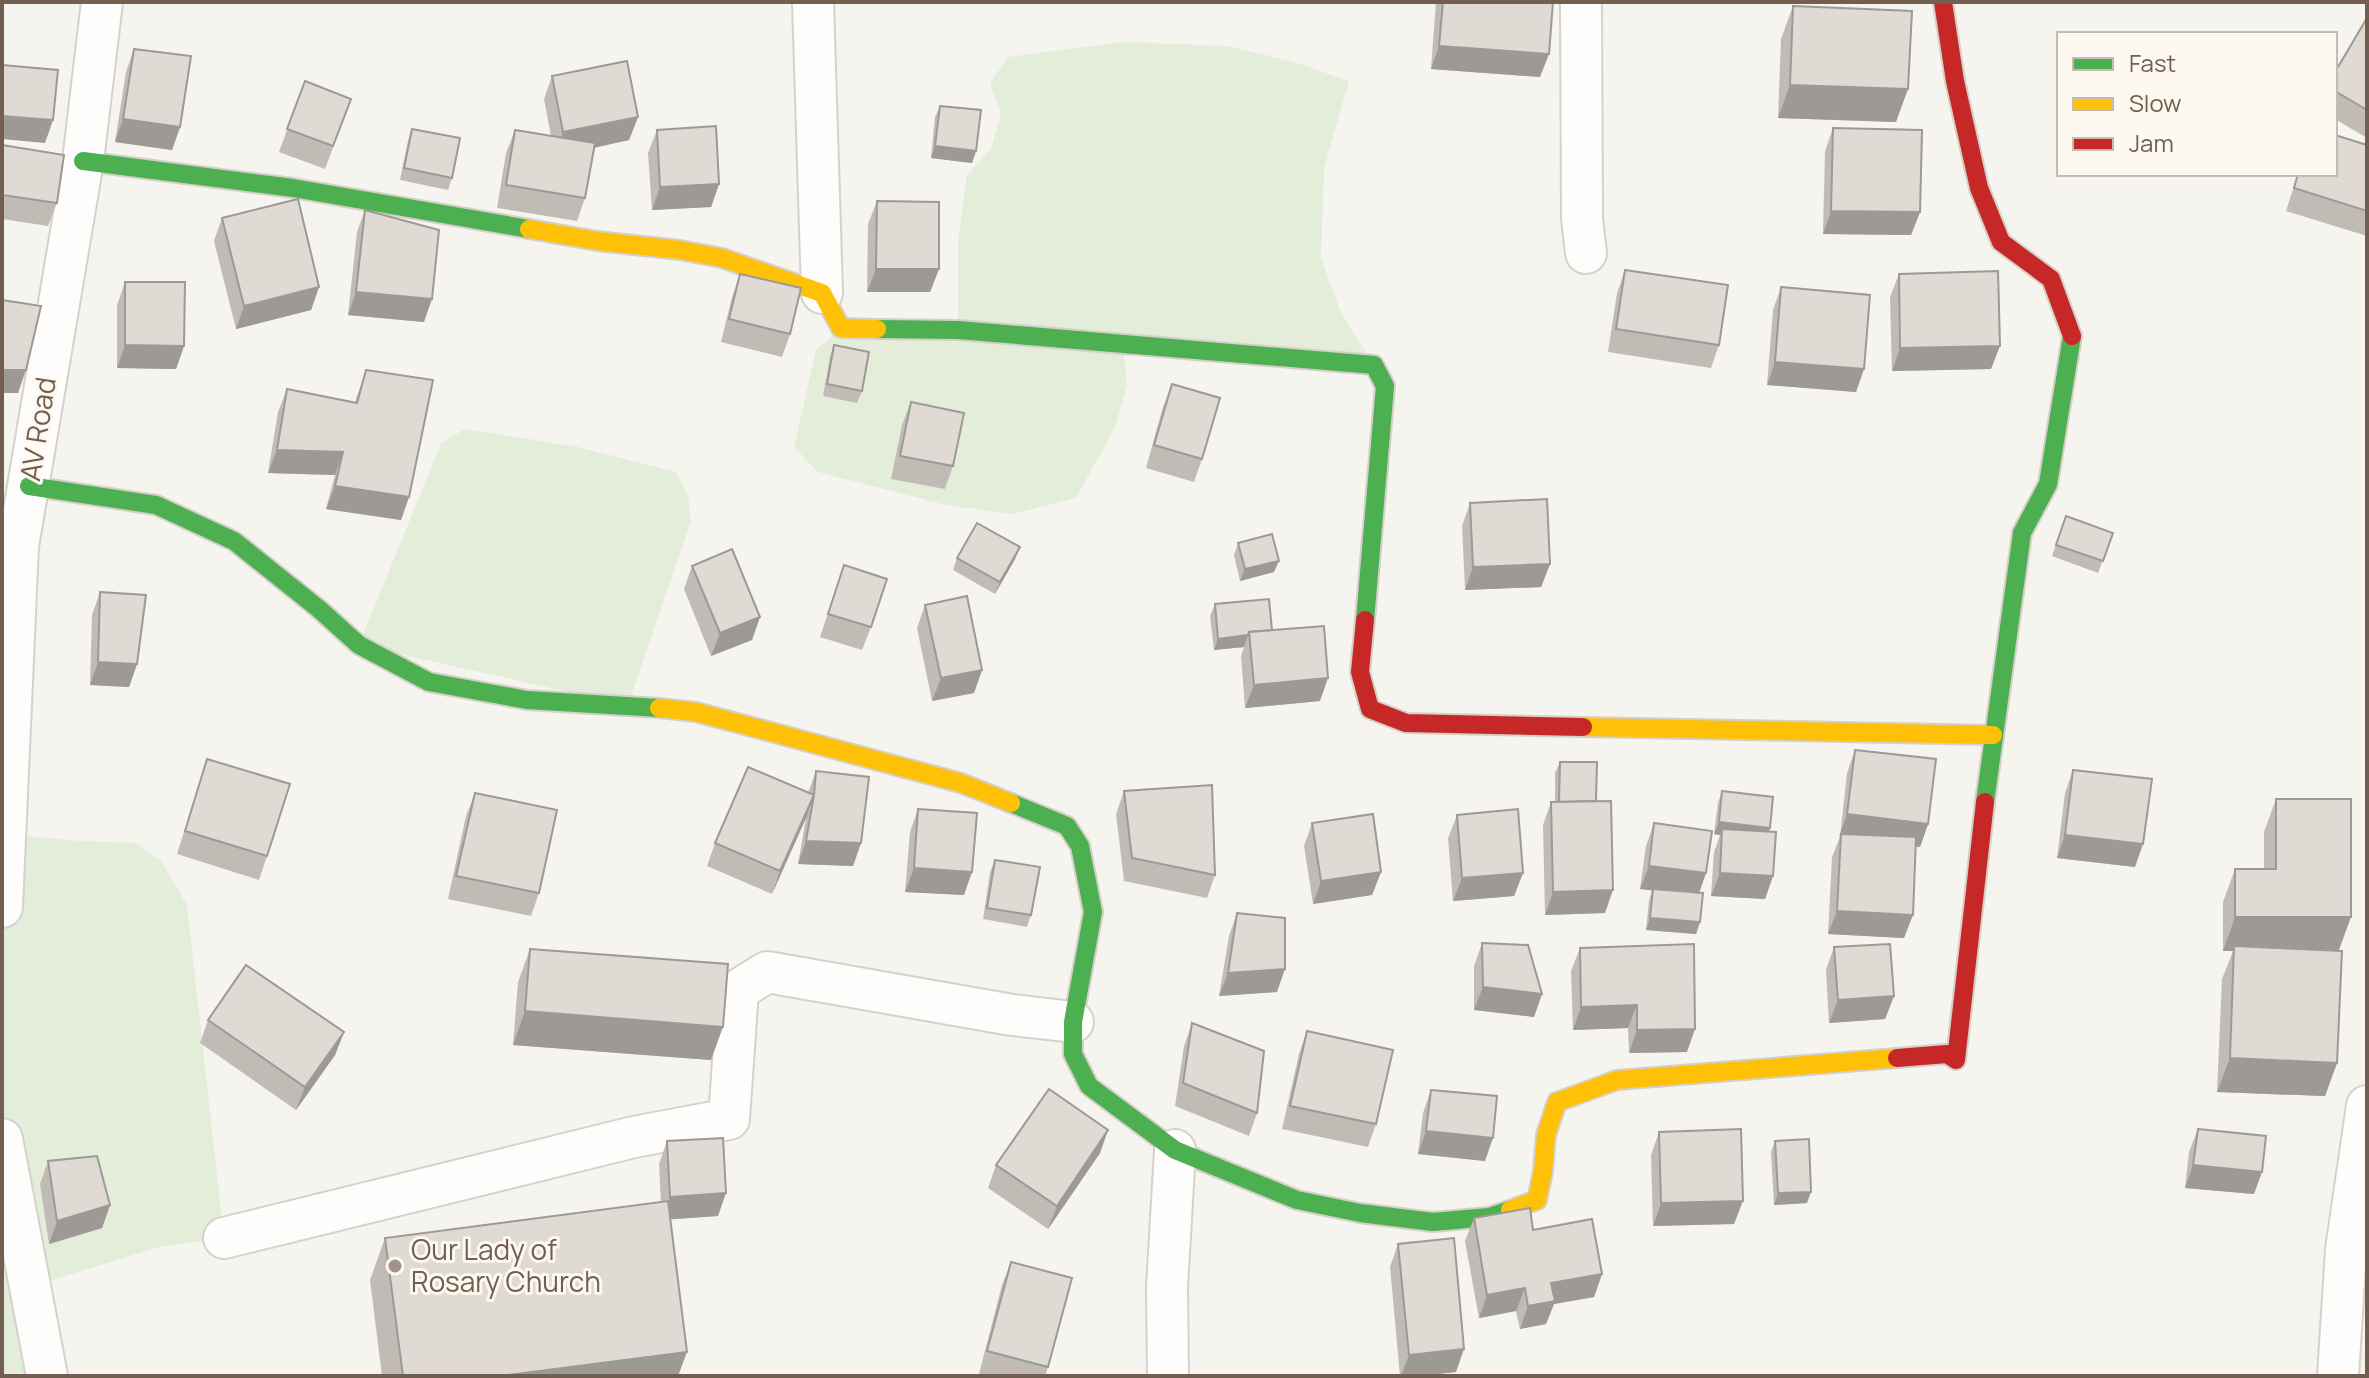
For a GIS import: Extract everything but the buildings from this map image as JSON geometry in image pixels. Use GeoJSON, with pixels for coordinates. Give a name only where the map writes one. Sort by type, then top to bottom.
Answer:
{"type":"FeatureCollection","features":[{"type":"Feature","properties":{"kind":"street","name":"AV Road"},"geometry":{"type":"LineString","coordinates":[[2,907],[18,546],[83,161],[102,2]]}},
{"type":"Feature","properties":{"kind":"street"},"geometry":{"type":"LineString","coordinates":[[813,2],[822,293],[841,328],[958,330],[1374,365],[1385,386],[1360,672],[1370,709],[1406,723],[1993,735]]}},
{"type":"Feature","properties":{"kind":"street"},"geometry":{"type":"LineString","coordinates":[[1581,2],[1582,218],[1586,253]]}},
{"type":"Feature","properties":{"kind":"street"},"geometry":{"type":"LineString","coordinates":[[29,486],[156,505],[234,541],[359,645],[429,682],[527,700],[696,712],[961,783],[1067,826],[1080,846],[1093,912],[1073,1022],[1073,1054],[1089,1086],[1175,1150],[1297,1200],[1360,1213],[1433,1222],[1489,1217],[1537,1200],[1546,1135],[1557,1102],[1617,1080],[1947,1054],[1956,1060],[1993,735],[2022,533],[2048,484],[2073,339],[2051,279],[2001,242],[1979,188],[1955,81],[1943,2]]}},
{"type":"Feature","properties":{"kind":"street"},"geometry":{"type":"LineString","coordinates":[[83,161],[293,188],[597,241],[680,250],[722,258],[822,293]]}},
{"type":"Feature","properties":{"kind":"street"},"geometry":{"type":"LineString","coordinates":[[224,1238],[634,1137],[729,1119],[738,990],[767,972],[1012,1015],[1073,1022]]}},
{"type":"Feature","properties":{"kind":"street"},"geometry":{"type":"LineString","coordinates":[[2348,1373],[2346,1250],[2367,1106]]}},
{"type":"Feature","properties":{"kind":"street"},"geometry":{"type":"LineString","coordinates":[[2,1139],[47,1376]]}},
{"type":"Feature","properties":{"kind":"street"},"geometry":{"type":"LineString","coordinates":[[1168,1376],[1167,1287],[1175,1150]]}},
{"type":"Feature","properties":{"kind":"green space"},"geometry":{"type":"Polygon","coordinates":[[[1123,42],[1226,46],[1291,61],[1349,81],[1324,169],[1321,258],[1341,313],[1374,365],[1123,345],[1127,385],[1115,427],[1076,498],[1013,514],[946,505],[818,472],[794,447],[816,350],[841,328],[958,329],[958,241],[967,175],[991,149],[1001,113],[990,83],[1008,57],[1123,42]]]}},
{"type":"Feature","properties":{"kind":"green space"},"geometry":{"type":"Polygon","coordinates":[[[465,429],[578,447],[676,472],[688,496],[691,521],[628,705],[359,645],[441,443],[465,429]]]}},
{"type":"Feature","properties":{"kind":"green space"},"geometry":{"type":"Polygon","coordinates":[[[2,725],[6,834],[136,843],[161,861],[187,905],[224,1238],[159,1247],[30,1287],[47,1376],[2,1376],[2,725]]]}},
{"type":"Feature","properties":{"kind":"traffic: fast"},"geometry":{"type":"LineString","coordinates":[[83,161],[293,188],[529,229]]}},
{"type":"Feature","properties":{"kind":"traffic: fast"},"geometry":{"type":"LineString","coordinates":[[877,329],[958,330],[1374,365],[1385,386],[1365,620]]}},
{"type":"Feature","properties":{"kind":"traffic: fast"},"geometry":{"type":"LineString","coordinates":[[1985,802],[2022,533],[2048,484],[2072,336]]}},
{"type":"Feature","properties":{"kind":"traffic: fast"},"geometry":{"type":"LineString","coordinates":[[29,486],[156,505],[234,541],[359,645],[429,682],[527,700],[659,708]]}},
{"type":"Feature","properties":{"kind":"traffic: fast"},"geometry":{"type":"LineString","coordinates":[[1011,803],[1067,826],[1080,846],[1093,912],[1073,1022],[1073,1054],[1089,1086],[1175,1150],[1297,1200],[1360,1213],[1433,1222],[1489,1217],[1510,1210]]}},
{"type":"Feature","properties":{"kind":"traffic: slow"},"geometry":{"type":"LineString","coordinates":[[529,229],[722,258],[822,293],[841,328],[877,329]]}},
{"type":"Feature","properties":{"kind":"traffic: slow"},"geometry":{"type":"LineString","coordinates":[[659,708],[696,712],[961,783],[1011,803]]}},
{"type":"Feature","properties":{"kind":"traffic: slow"},"geometry":{"type":"LineString","coordinates":[[1583,727],[1993,735]]}},
{"type":"Feature","properties":{"kind":"traffic: slow"},"geometry":{"type":"LineString","coordinates":[[1510,1210],[1537,1200],[1546,1135],[1557,1102],[1617,1080],[1897,1058]]}},
{"type":"Feature","properties":{"kind":"traffic: jam"},"geometry":{"type":"LineString","coordinates":[[1943,2],[1955,81],[1979,188],[2001,242],[2051,279],[2072,336]]}},
{"type":"Feature","properties":{"kind":"traffic: jam"},"geometry":{"type":"LineString","coordinates":[[1365,620],[1360,672],[1370,709],[1406,723],[1583,727]]}},
{"type":"Feature","properties":{"kind":"traffic: jam"},"geometry":{"type":"LineString","coordinates":[[1897,1058],[1947,1054],[1956,1060],[1985,802]]}},
{"type":"Feature","properties":{"kind":"place","name":"Our Lady of Rosary Church"},"geometry":{"type":"Point","coordinates":[395,1266]}}]}
